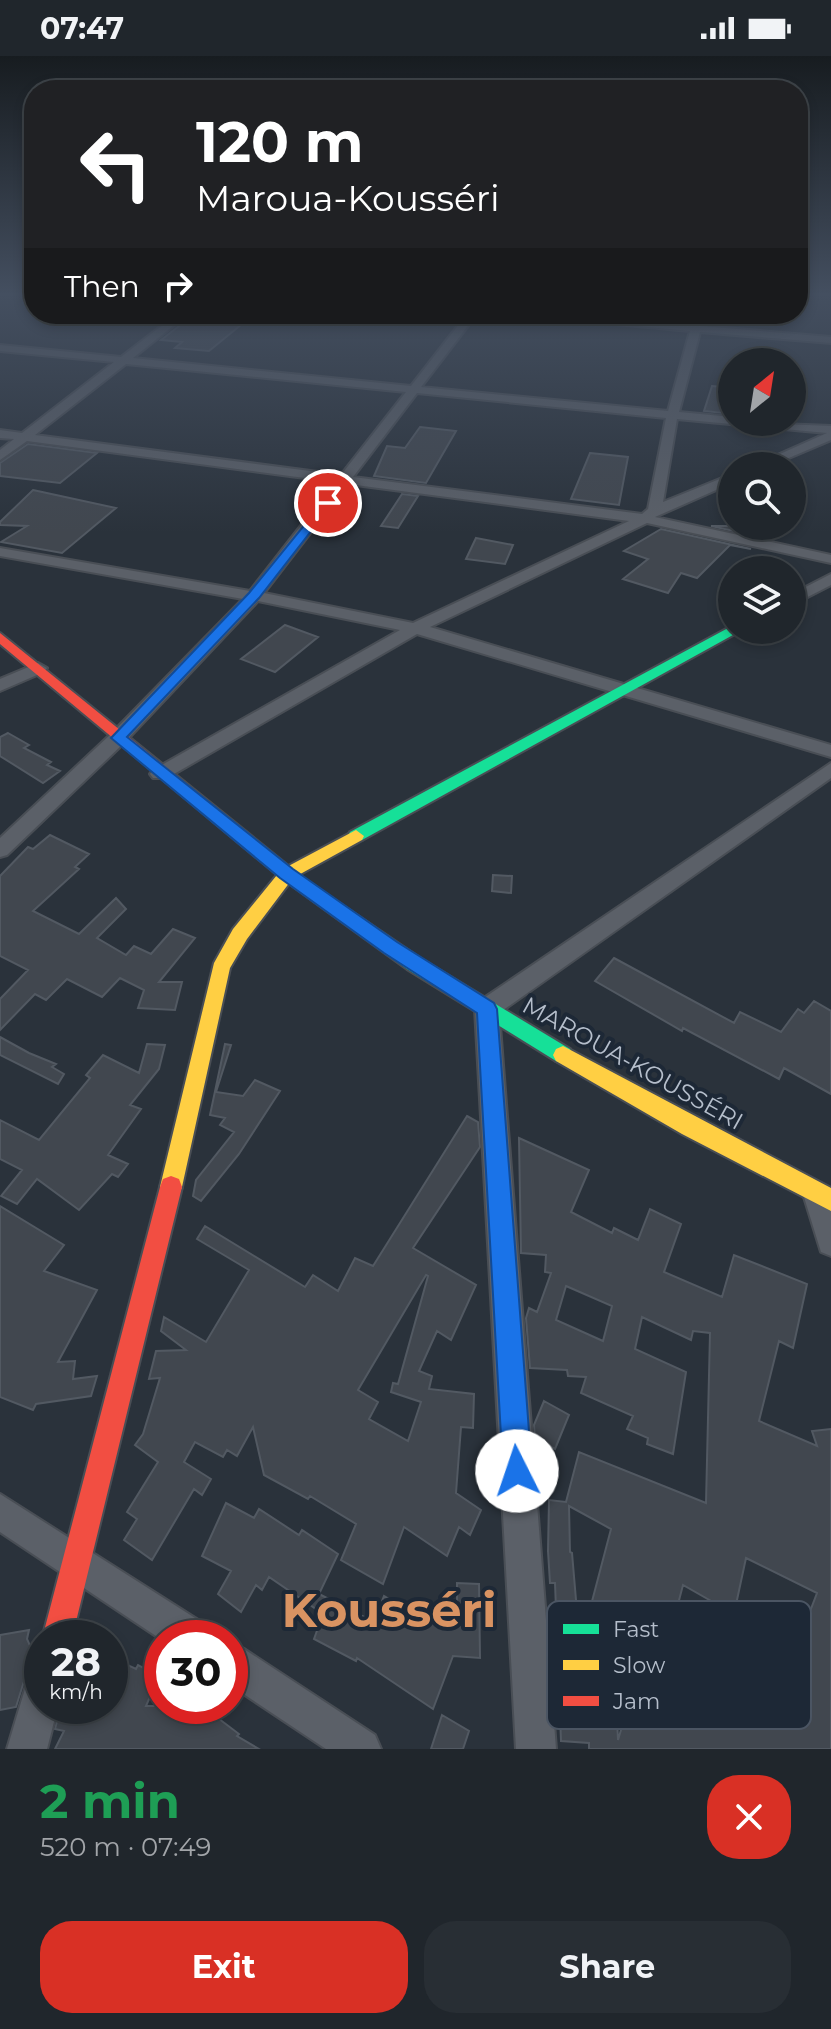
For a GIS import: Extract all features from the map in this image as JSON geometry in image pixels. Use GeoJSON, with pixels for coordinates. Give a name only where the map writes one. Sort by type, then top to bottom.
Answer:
{"type":"FeatureCollection","features":[{"type":"Feature","properties":{"kind":"main road","name":"MAROUA-KOUSSÉRI"},"geometry":{"type":"LineString","coordinates":[[0,637],[160,774],[287,874],[390,948],[591,1071],[824,1196]]}},
{"type":"Feature","properties":{"kind":"main road"},"geometry":{"type":"LineString","coordinates":[[62,1620],[167,1204],[221,968],[240,934],[287,874],[718,639]]}},
{"type":"Feature","properties":{"kind":"street"},"geometry":{"type":"LineString","coordinates":[[0,456],[102,375]]}},
{"type":"Feature","properties":{"kind":"street"},"geometry":{"type":"LineString","coordinates":[[267,375],[718,420]]}},
{"type":"Feature","properties":{"kind":"street"},"geometry":{"type":"LineString","coordinates":[[0,850],[118,738],[254,596],[425,375]]}},
{"type":"Feature","properties":{"kind":"street"},"geometry":{"type":"LineString","coordinates":[[650,515],[683,375]]}},
{"type":"Feature","properties":{"kind":"street"},"geometry":{"type":"LineString","coordinates":[[806,430],[831,433]]}},
{"type":"Feature","properties":{"kind":"street"},"geometry":{"type":"LineString","coordinates":[[790,452],[831,433]]}},
{"type":"Feature","properties":{"kind":"street"},"geometry":{"type":"LineString","coordinates":[[0,434],[346,480],[650,515],[831,559]]}},
{"type":"Feature","properties":{"kind":"street"},"geometry":{"type":"LineString","coordinates":[[160,774],[415,628],[718,484]]}},
{"type":"Feature","properties":{"kind":"street"},"geometry":{"type":"LineString","coordinates":[[0,552],[254,596],[415,628],[831,751]]}},
{"type":"Feature","properties":{"kind":"street"},"geometry":{"type":"LineString","coordinates":[[806,592],[831,579]]}},
{"type":"Feature","properties":{"kind":"street"},"geometry":{"type":"LineString","coordinates":[[0,686],[38,668]]}},
{"type":"Feature","properties":{"kind":"street"},"geometry":{"type":"LineString","coordinates":[[536,1749],[487,1009],[831,769]]}},
{"type":"Feature","properties":{"kind":"street"},"geometry":{"type":"LineString","coordinates":[[824,1196],[831,1242]]}},
{"type":"Feature","properties":{"kind":"street"},"geometry":{"type":"LineString","coordinates":[[0,1511],[166,1620]]}},
{"type":"Feature","properties":{"kind":"street"},"geometry":{"type":"LineString","coordinates":[[248,1675],[361,1749]]}},
{"type":"Feature","properties":{"kind":"street"},"geometry":{"type":"LineString","coordinates":[[27,1749],[34,1724]]}},
{"type":"Feature","properties":{"kind":"building"},"geometry":{"type":"Polygon","coordinates":[[[712,386],[718,387],[718,412],[704,411],[712,386]]]}},
{"type":"Feature","properties":{"kind":"building"},"geometry":{"type":"Polygon","coordinates":[[[420,427],[456,431],[426,483],[374,476],[387,446],[405,448],[420,427]]]}},
{"type":"Feature","properties":{"kind":"building"},"geometry":{"type":"Polygon","coordinates":[[[28,444],[97,453],[60,483],[0,476],[0,463],[28,444]]]}},
{"type":"Feature","properties":{"kind":"building"},"geometry":{"type":"Polygon","coordinates":[[[590,453],[628,457],[619,505],[571,499],[590,453]]]}},
{"type":"Feature","properties":{"kind":"building"},"geometry":{"type":"Polygon","coordinates":[[[33,490],[116,508],[62,553],[1,542],[27,526],[0,525],[0,522],[33,490]]]}},
{"type":"Feature","properties":{"kind":"building"},"geometry":{"type":"Polygon","coordinates":[[[402,494],[418,496],[398,528],[381,526],[402,494]]]}},
{"type":"Feature","properties":{"kind":"building"},"geometry":{"type":"Polygon","coordinates":[[[661,529],[751,549],[730,545],[697,578],[681,573],[668,593],[623,579],[648,559],[624,551],[661,529]]]}},
{"type":"Feature","properties":{"kind":"building"},"geometry":{"type":"Polygon","coordinates":[[[476,538],[513,545],[505,564],[466,559],[476,538]]]}},
{"type":"Feature","properties":{"kind":"building"},"geometry":{"type":"Polygon","coordinates":[[[285,625],[318,637],[275,672],[241,659],[285,625]]]}},
{"type":"Feature","properties":{"kind":"building"},"geometry":{"type":"Polygon","coordinates":[[[8,733],[29,745],[24,748],[51,762],[47,765],[60,771],[43,783],[0,756],[0,737],[8,733]]]}},
{"type":"Feature","properties":{"kind":"building"},"geometry":{"type":"Polygon","coordinates":[[[50,835],[89,854],[75,867],[79,869],[33,911],[79,934],[116,898],[126,909],[97,938],[126,955],[134,946],[151,954],[173,929],[195,938],[159,982],[182,982],[175,1010],[138,1008],[144,990],[120,978],[102,997],[67,979],[46,1000],[35,994],[0,1030],[0,999],[28,970],[0,956],[0,876],[28,847],[33,849],[50,835]]]}},
{"type":"Feature","properties":{"kind":"building"},"geometry":{"type":"Polygon","coordinates":[[[493,875],[512,876],[511,893],[492,891],[493,875]]]}},
{"type":"Feature","properties":{"kind":"building"},"geometry":{"type":"Polygon","coordinates":[[[614,958],[734,1023],[740,1012],[781,1032],[798,1009],[804,1013],[814,1001],[831,1011],[831,1094],[784,1068],[779,1079],[683,1028],[682,1031],[595,981],[614,958]]]}},
{"type":"Feature","properties":{"kind":"building"},"geometry":{"type":"Polygon","coordinates":[[[0,1037],[56,1064],[52,1067],[64,1074],[58,1084],[0,1055],[0,1037]]]}},
{"type":"Feature","properties":{"kind":"building"},"geometry":{"type":"Polygon","coordinates":[[[147,1044],[165,1045],[159,1069],[130,1105],[141,1109],[108,1155],[128,1164],[118,1177],[112,1174],[79,1210],[37,1179],[17,1204],[1,1196],[22,1170],[0,1159],[0,1120],[39,1140],[90,1078],[86,1075],[103,1055],[139,1073],[147,1044]]]}},
{"type":"Feature","properties":{"kind":"building"},"geometry":{"type":"Polygon","coordinates":[[[225,1044],[231,1045],[216,1092],[243,1096],[255,1080],[280,1091],[239,1154],[201,1201],[193,1196],[196,1180],[234,1132],[220,1125],[225,1118],[210,1115],[225,1044]]]}},
{"type":"Feature","properties":{"kind":"building"},"geometry":{"type":"Polygon","coordinates":[[[467,1116],[478,1122],[480,1147],[413,1248],[476,1285],[451,1340],[437,1331],[419,1371],[432,1376],[429,1389],[474,1394],[473,1428],[461,1427],[456,1493],[481,1510],[470,1535],[459,1527],[447,1556],[404,1527],[383,1584],[341,1560],[356,1524],[310,1496],[308,1499],[264,1475],[253,1427],[237,1456],[227,1450],[223,1457],[195,1442],[184,1462],[211,1479],[202,1495],[194,1489],[152,1560],[124,1540],[137,1519],[127,1512],[158,1462],[135,1445],[143,1434],[160,1378],[149,1379],[156,1351],[186,1350],[161,1331],[164,1317],[206,1342],[249,1270],[197,1239],[205,1226],[305,1287],[313,1275],[338,1291],[355,1258],[373,1266],[467,1116]],[[428,1276],[358,1390],[378,1402],[369,1419],[408,1441],[421,1402],[391,1392],[393,1383],[398,1384],[428,1276]]]}},
{"type":"Feature","properties":{"kind":"building"},"geometry":{"type":"Polygon","coordinates":[[[519,1138],[589,1170],[571,1212],[612,1233],[614,1228],[638,1240],[650,1209],[681,1224],[664,1272],[722,1297],[734,1255],[807,1284],[793,1348],[779,1341],[759,1421],[817,1446],[812,1431],[831,1429],[831,1749],[589,1749],[589,1743],[561,1741],[561,1729],[617,1729],[618,1740],[621,1729],[811,1729],[811,1609],[817,1593],[746,1558],[737,1601],[711,1601],[683,1585],[679,1601],[592,1601],[611,1529],[569,1506],[570,1552],[576,1601],[556,1601],[555,1583],[550,1583],[549,1500],[566,1502],[579,1452],[706,1503],[710,1333],[693,1331],[691,1340],[642,1317],[635,1349],[686,1372],[673,1454],[647,1444],[648,1438],[627,1429],[633,1416],[581,1393],[586,1377],[568,1376],[567,1370],[530,1368],[526,1318],[529,1308],[537,1312],[551,1273],[545,1272],[546,1255],[521,1253],[519,1138]],[[566,1286],[556,1320],[603,1341],[612,1306],[566,1286]]]}},
{"type":"Feature","properties":{"kind":"building"},"geometry":{"type":"Polygon","coordinates":[[[0,1206],[64,1245],[44,1271],[97,1290],[58,1362],[75,1361],[73,1379],[97,1376],[91,1396],[36,1404],[33,1410],[0,1397],[0,1206]]]}},
{"type":"Feature","properties":{"kind":"building"},"geometry":{"type":"Polygon","coordinates":[[[544,1401],[569,1415],[555,1449],[535,1438],[534,1425],[544,1401]]]}},
{"type":"Feature","properties":{"kind":"building"},"geometry":{"type":"Polygon","coordinates":[[[226,1503],[254,1518],[259,1509],[299,1535],[302,1530],[338,1554],[319,1594],[374,1622],[384,1596],[411,1612],[419,1605],[426,1621],[457,1615],[457,1583],[479,1584],[480,1658],[453,1656],[433,1709],[357,1658],[356,1661],[314,1639],[323,1614],[269,1577],[262,1590],[256,1585],[241,1612],[218,1594],[231,1571],[202,1556],[226,1503]]]}},
{"type":"Feature","properties":{"kind":"building"},"geometry":{"type":"Polygon","coordinates":[[[24,1631],[24,1681],[16,1707],[0,1710],[0,1635],[24,1631]]]}},
{"type":"Feature","properties":{"kind":"building"},"geometry":{"type":"Polygon","coordinates":[[[128,1665],[136,1669],[138,1665],[144,1668],[144,1724],[226,1724],[239,1734],[237,1736],[259,1749],[55,1749],[64,1731],[55,1729],[56,1724],[128,1724],[128,1665]]]}},
{"type":"Feature","properties":{"kind":"building"},"geometry":{"type":"Polygon","coordinates":[[[442,1715],[469,1731],[463,1749],[431,1749],[442,1715]]]}},
{"type":"Feature","properties":{"kind":"traffic: fast"},"geometry":{"type":"LineString","coordinates":[[356,836],[718,639]]}},
{"type":"Feature","properties":{"kind":"traffic: fast"},"geometry":{"type":"LineString","coordinates":[[286,873],[414,964],[563,1055]]}},
{"type":"Feature","properties":{"kind":"traffic: slow"},"geometry":{"type":"LineString","coordinates":[[171,1187],[221,968],[240,934],[287,874],[356,836]]}},
{"type":"Feature","properties":{"kind":"traffic: slow"},"geometry":{"type":"LineString","coordinates":[[563,1055],[690,1127],[831,1200]]}},
{"type":"Feature","properties":{"kind":"traffic: jam"},"geometry":{"type":"LineString","coordinates":[[0,637],[286,873]]}},
{"type":"Feature","properties":{"kind":"traffic: jam"},"geometry":{"type":"LineString","coordinates":[[62,1620],[171,1187]]}},
{"type":"Feature","properties":{"kind":"district","name":"Kousséri"},"geometry":{"type":"Point","coordinates":[389,1610]}},
{"type":"Feature","properties":{"kind":"route"},"geometry":{"type":"LineString","coordinates":[[328,503],[254,596],[118,738],[287,874],[390,948],[487,1009],[517,1471]]}}]}
